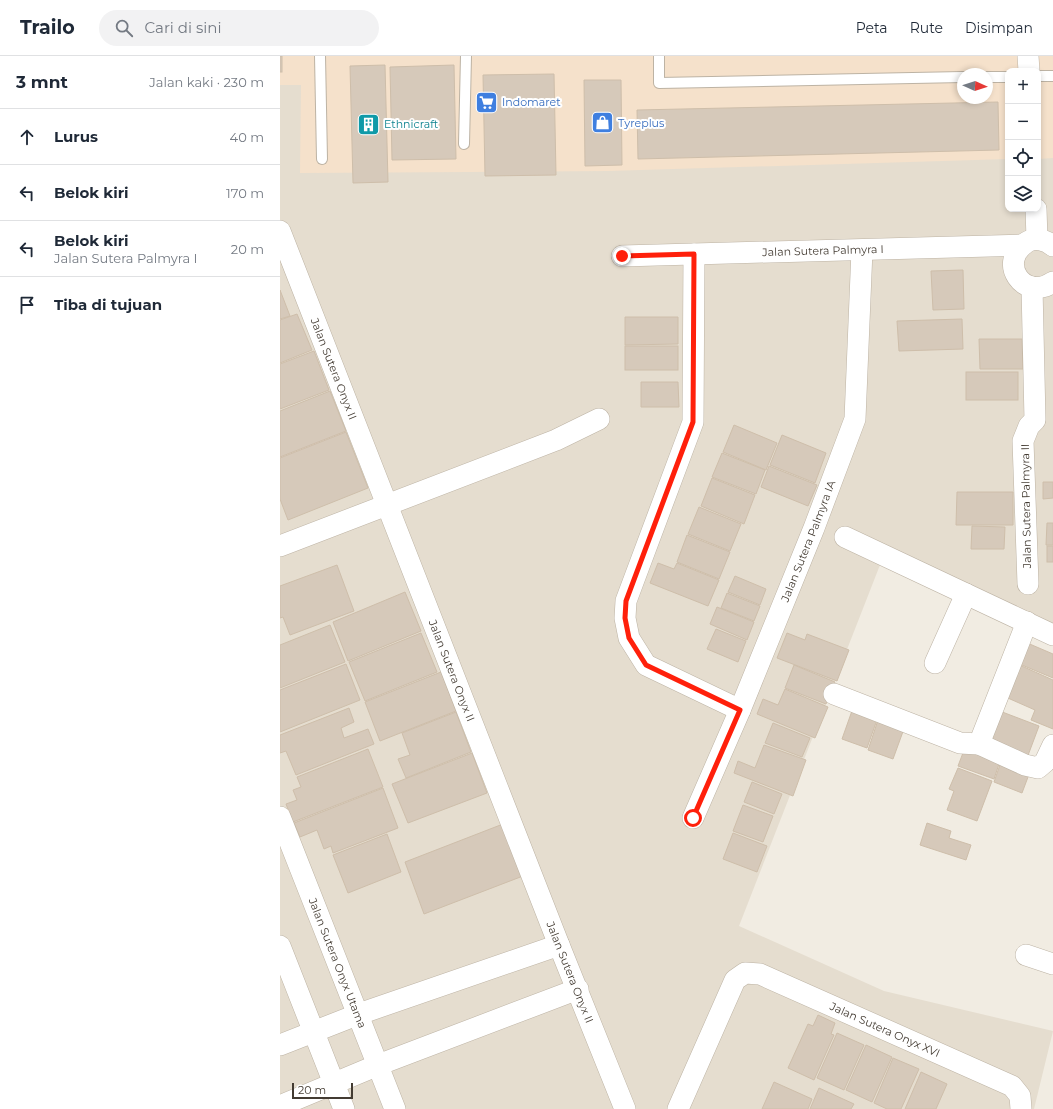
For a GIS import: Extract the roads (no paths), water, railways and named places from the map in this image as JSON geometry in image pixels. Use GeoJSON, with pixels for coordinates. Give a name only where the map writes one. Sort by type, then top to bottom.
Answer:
{"type":"FeatureCollection","features":[{"type":"Feature","properties":{"kind":"street"},"geometry":{"type":"LineString","coordinates":[[1028,56],[1029,68]]}},
{"type":"Feature","properties":{"kind":"street"},"geometry":{"type":"LineString","coordinates":[[1037,212],[1042,242],[1017,250],[1014,257],[1015,272],[1019,279],[1032,287],[1048,285],[1053,282]]}},
{"type":"Feature","properties":{"kind":"street","name":"Jalan Sutera Onyx II"},"geometry":{"type":"LineString","coordinates":[[280,231],[625,1109]]}},
{"type":"Feature","properties":{"kind":"street","name":"Jalan Sutera Palmyra I"},"geometry":{"type":"LineString","coordinates":[[622,256],[862,250],[1042,242]]}},
{"type":"Feature","properties":{"kind":"street","name":"Jalan Sutera Palmyra IA"},"geometry":{"type":"LineString","coordinates":[[693,818],[740,710],[814,528],[855,419],[862,250]]}},
{"type":"Feature","properties":{"kind":"street"},"geometry":{"type":"LineString","coordinates":[[694,254],[693,422],[626,601],[625,618],[629,638],[646,665],[740,710]]}},
{"type":"Feature","properties":{"kind":"street","name":"Jalan Sutera Palmyra II"},"geometry":{"type":"LineString","coordinates":[[1028,584],[1023,441],[1029,426],[1044,420],[1032,287]]}},
{"type":"Feature","properties":{"kind":"street"},"geometry":{"type":"LineString","coordinates":[[280,546],[556,440],[599,419]]}},
{"type":"Feature","properties":{"kind":"street"},"geometry":{"type":"LineString","coordinates":[[845,537],[1053,635]]}},
{"type":"Feature","properties":{"kind":"street"},"geometry":{"type":"LineString","coordinates":[[935,663],[966,594]]}},
{"type":"Feature","properties":{"kind":"street"},"geometry":{"type":"LineString","coordinates":[[979,744],[1027,622]]}},
{"type":"Feature","properties":{"kind":"street"},"geometry":{"type":"LineString","coordinates":[[834,694],[960,743],[979,744],[1025,765],[1038,768],[1045,762],[1053,745]]}},
{"type":"Feature","properties":{"kind":"street","name":"Jalan Sutera Onyx Utama"},"geometry":{"type":"LineString","coordinates":[[280,817],[359,1014],[395,1109]]}},
{"type":"Feature","properties":{"kind":"street"},"geometry":{"type":"LineString","coordinates":[[280,1045],[359,1014],[559,944]]}},
{"type":"Feature","properties":{"kind":"street"},"geometry":{"type":"LineString","coordinates":[[280,946],[344,1109]]}},
{"type":"Feature","properties":{"kind":"street"},"geometry":{"type":"LineString","coordinates":[[1026,956],[1053,964]]}},
{"type":"Feature","properties":{"kind":"street","name":"Jalan Sutera Onyx XVI"},"geometry":{"type":"LineString","coordinates":[[678,1109],[734,980],[745,973],[760,974],[1012,1086],[1020,1102]]}},
{"type":"Feature","properties":{"kind":"street"},"geometry":{"type":"LineString","coordinates":[[280,1106],[378,1066],[578,989]]}},
{"type":"Feature","properties":{"kind":"lane"},"geometry":{"type":"LineString","coordinates":[[320,56],[322,159]]}},
{"type":"Feature","properties":{"kind":"lane"},"geometry":{"type":"LineString","coordinates":[[464,144],[466,56]]}},
{"type":"Feature","properties":{"kind":"lane"},"geometry":{"type":"LineString","coordinates":[[659,56],[659,83],[957,77]]}},
{"type":"Feature","properties":{"kind":"lane"},"geometry":{"type":"LineString","coordinates":[[993,77],[1005,76]]}},
{"type":"Feature","properties":{"kind":"lane"},"geometry":{"type":"LineString","coordinates":[[1041,76],[1053,76]]}},
{"type":"Feature","properties":{"kind":"place","name":"Indomaret"},"geometry":{"type":"Point","coordinates":[486,102]}},
{"type":"Feature","properties":{"kind":"place","name":"Tyreplus"},"geometry":{"type":"Point","coordinates":[603,123]}},
{"type":"Feature","properties":{"kind":"place","name":"Ethnicraft"},"geometry":{"type":"Point","coordinates":[369,124]}}]}
